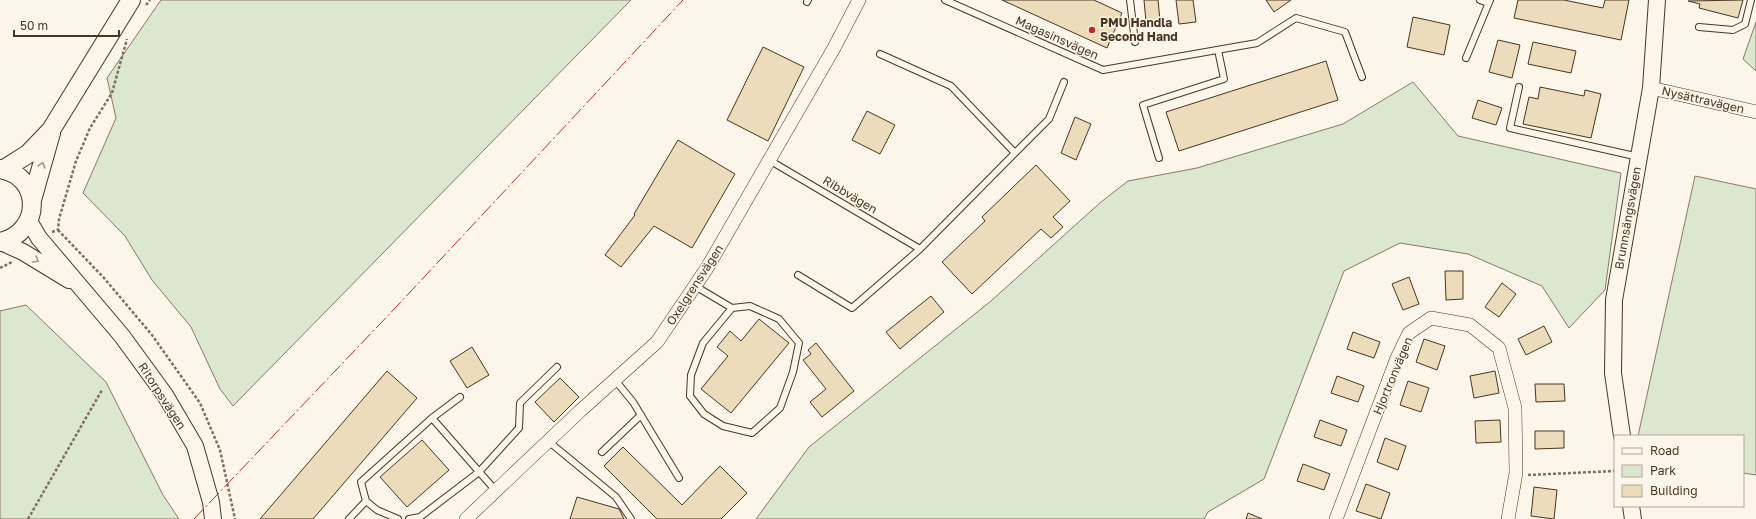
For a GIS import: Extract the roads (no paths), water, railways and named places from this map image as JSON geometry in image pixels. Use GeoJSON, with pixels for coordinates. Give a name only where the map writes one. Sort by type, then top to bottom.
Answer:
{"type":"FeatureCollection","features":[{"type":"Feature","properties":{"kind":"main road"},"geometry":{"type":"LineString","coordinates":[[2,169],[28,154],[51,130],[139,3]]}},
{"type":"Feature","properties":{"kind":"main road"},"geometry":{"type":"LineString","coordinates":[[32,200],[51,130]]}},
{"type":"Feature","properties":{"kind":"main road"},"geometry":{"type":"LineString","coordinates":[[0,242],[14,237],[20,232],[29,221],[32,207],[30,192],[22,180],[17,175],[2,169]]}},
{"type":"Feature","properties":{"kind":"street","name":"Oxelgrensvägen"},"geometry":{"type":"LineString","coordinates":[[466,519],[548,441],[657,342],[695,286],[770,160],[834,48],[859,0]]}},
{"type":"Feature","properties":{"kind":"street","name":"Brunnsängsvägen"},"geometry":{"type":"LineString","coordinates":[[1622,435],[1613,373],[1614,300],[1651,88],[1657,0]]}},
{"type":"Feature","properties":{"kind":"street","name":"Nysättravägen"},"geometry":{"type":"LineString","coordinates":[[1651,88],[1756,112]]}},
{"type":"Feature","properties":{"kind":"street","name":"Ritorpsvägen"},"geometry":{"type":"LineString","coordinates":[[29,221],[39,238],[122,336],[165,395],[195,446],[211,502],[214,519]]}},
{"type":"Feature","properties":{"kind":"street","name":"Ritorpsvägen"},"geometry":{"type":"LineString","coordinates":[[0,242],[23,252],[82,287]]}},
{"type":"Feature","properties":{"kind":"street","name":"Hjortronvägen"},"geometry":{"type":"LineString","coordinates":[[1336,519],[1337,512],[1397,358],[1410,333],[1431,318],[1470,324],[1499,348],[1515,408],[1516,476],[1508,519]]}},
{"type":"Feature","properties":{"kind":"street"},"geometry":{"type":"LineString","coordinates":[[1630,507],[1633,519]]}},
{"type":"Feature","properties":{"kind":"lane","name":"Magasinsvägen"},"geometry":{"type":"LineString","coordinates":[[945,0],[1103,70],[1257,43],[1296,18],[1345,32],[1362,77]]}},
{"type":"Feature","properties":{"kind":"lane"},"geometry":{"type":"LineString","coordinates":[[1130,0],[1135,42]]}},
{"type":"Feature","properties":{"kind":"lane"},"geometry":{"type":"LineString","coordinates":[[1466,58],[1489,1],[1480,0]]}},
{"type":"Feature","properties":{"kind":"lane"},"geometry":{"type":"LineString","coordinates":[[1699,27],[1733,30],[1745,24],[1751,0]]}},
{"type":"Feature","properties":{"kind":"lane"},"geometry":{"type":"LineString","coordinates":[[1159,158],[1143,105],[1224,80],[1218,50]]}},
{"type":"Feature","properties":{"kind":"lane"},"geometry":{"type":"LineString","coordinates":[[880,54],[951,86],[1015,153]]}},
{"type":"Feature","properties":{"kind":"lane"},"geometry":{"type":"LineString","coordinates":[[798,275],[852,308],[920,249],[1050,119],[1064,82]]}},
{"type":"Feature","properties":{"kind":"lane"},"geometry":{"type":"LineString","coordinates":[[1519,87],[1510,128],[1639,157]]}},
{"type":"Feature","properties":{"kind":"lane","name":"Ribbvägen"},"geometry":{"type":"LineString","coordinates":[[770,160],[920,249]]}},
{"type":"Feature","properties":{"kind":"lane"},"geometry":{"type":"LineString","coordinates":[[695,286],[732,308],[750,306],[779,320],[799,344],[793,372],[780,408],[752,433],[723,426],[704,414],[690,396],[691,376],[703,343],[732,308]]}},
{"type":"Feature","properties":{"kind":"lane"},"geometry":{"type":"LineString","coordinates":[[409,519],[420,517],[479,472],[519,428],[520,403],[557,367]]}},
{"type":"Feature","properties":{"kind":"lane"},"geometry":{"type":"LineString","coordinates":[[615,380],[640,415],[679,478]]}},
{"type":"Feature","properties":{"kind":"lane"},"geometry":{"type":"LineString","coordinates":[[398,519],[377,510],[366,501],[362,482],[432,418],[460,397]]}},
{"type":"Feature","properties":{"kind":"lane"},"geometry":{"type":"LineString","coordinates":[[602,452],[640,415]]}},
{"type":"Feature","properties":{"kind":"lane"},"geometry":{"type":"LineString","coordinates":[[432,418],[496,491]]}},
{"type":"Feature","properties":{"kind":"lane"},"geometry":{"type":"LineString","coordinates":[[548,441],[616,497],[631,519]]}},
{"type":"Feature","properties":{"kind":"lane"},"geometry":{"type":"LineString","coordinates":[[349,519],[366,501]]}},
{"type":"Feature","properties":{"kind":"place","name":"PMU Handla Second Hand"},"geometry":{"type":"Point","coordinates":[1092,30]}}]}
